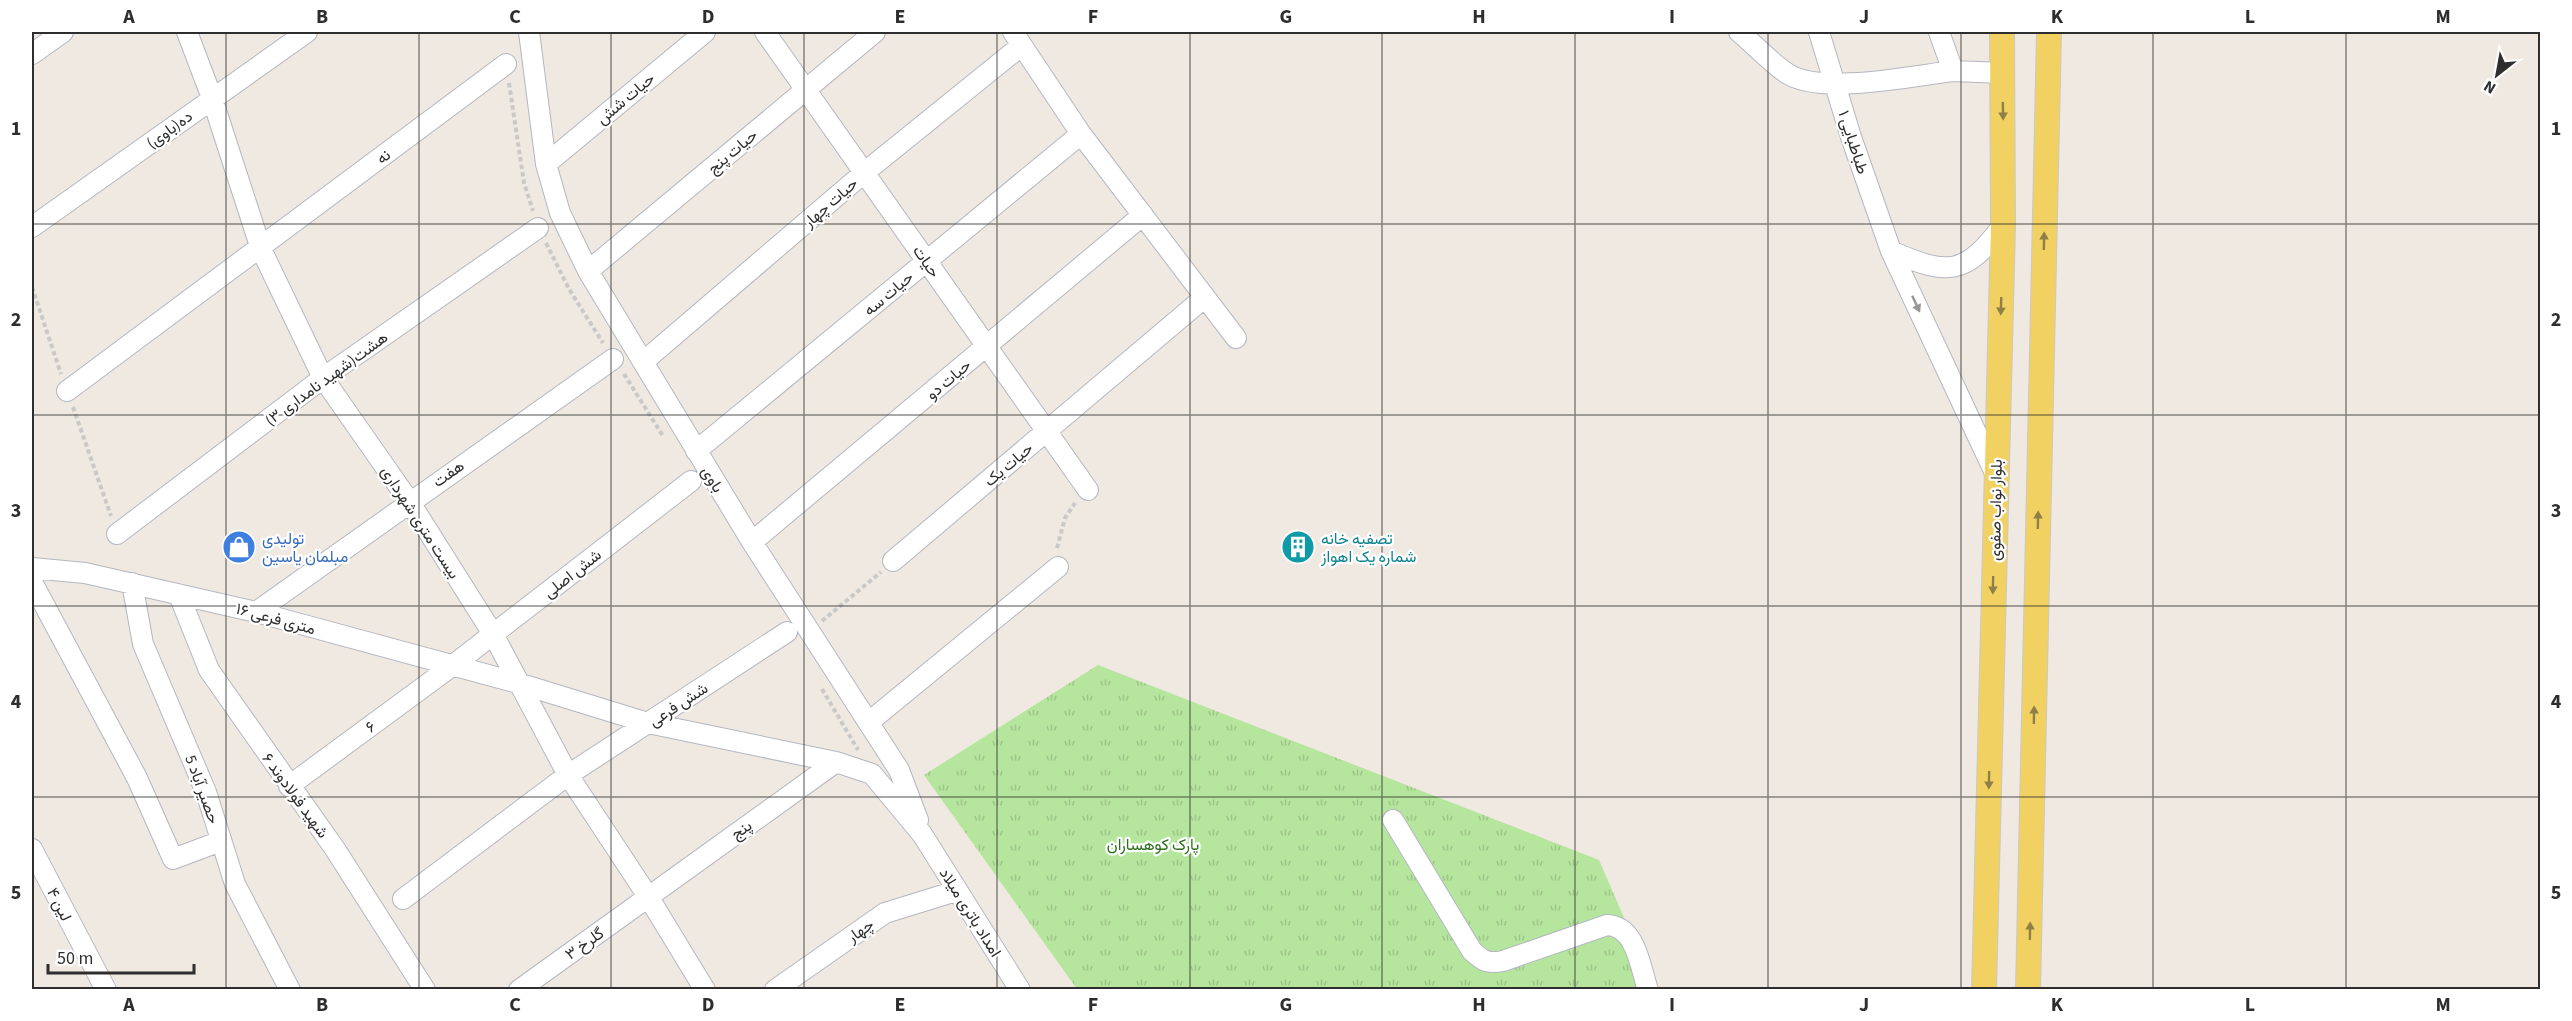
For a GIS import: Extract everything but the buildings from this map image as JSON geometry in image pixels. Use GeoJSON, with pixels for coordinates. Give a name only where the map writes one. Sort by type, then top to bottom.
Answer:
{"type":"FeatureCollection","features":[{"type":"Feature","properties":{"kind":"main road","name":"بلوار نواب صفوی"},"geometry":{"type":"LineString","coordinates":[[1984,990],[1995,473],[2003,225],[2002,32]]}},
{"type":"Feature","properties":{"kind":"main road"},"geometry":{"type":"LineString","coordinates":[[2028,990],[2049,32]]}},
{"type":"Feature","properties":{"kind":"street"},"geometry":{"type":"LineString","coordinates":[[32,54],[63,32]]}},
{"type":"Feature","properties":{"kind":"street","name":"بیست متری شهرداری"},"geometry":{"type":"LineString","coordinates":[[187,32],[212,98],[261,249],[323,378],[409,501],[493,634],[568,775],[649,898],[705,990]]}},
{"type":"Feature","properties":{"kind":"street","name":"ده(باوی)"},"geometry":{"type":"LineString","coordinates":[[32,227],[307,32]]}},
{"type":"Feature","properties":{"kind":"street","name":"حیات شش"},"geometry":{"type":"LineString","coordinates":[[546,164],[705,32]]}},
{"type":"Feature","properties":{"kind":"street","name":"حیات"},"geometry":{"type":"LineString","coordinates":[[765,32],[1088,490]]}},
{"type":"Feature","properties":{"kind":"street","name":"حیات پنج"},"geometry":{"type":"LineString","coordinates":[[588,271],[875,32]]}},
{"type":"Feature","properties":{"kind":"street"},"geometry":{"type":"LineString","coordinates":[[1739,32],[1788,74],[1804,81],[1835,84],[1953,71],[2003,73]]}},
{"type":"Feature","properties":{"kind":"street","name":"طباطبایی ۱"},"geometry":{"type":"LineString","coordinates":[[1819,32],[1891,251],[1995,473]]}},
{"type":"Feature","properties":{"kind":"street"},"geometry":{"type":"LineString","coordinates":[[1939,32],[1953,71]]}},
{"type":"Feature","properties":{"kind":"street","name":"باوی"},"geometry":{"type":"LineString","coordinates":[[533,35],[546,164],[560,213],[588,271],[752,542],[899,770],[922,834]]}},
{"type":"Feature","properties":{"kind":"street"},"geometry":{"type":"LineString","coordinates":[[1017,39],[1081,134],[1236,338]]}},
{"type":"Feature","properties":{"kind":"street","name":"حیات چهار"},"geometry":{"type":"LineString","coordinates":[[643,362],[1017,39]]}},
{"type":"Feature","properties":{"kind":"street","name":"نه"},"geometry":{"type":"LineString","coordinates":[[67,391],[261,249],[506,64]]}},
{"type":"Feature","properties":{"kind":"street","name":"حیات سه"},"geometry":{"type":"LineString","coordinates":[[696,451],[1081,134]]}},
{"type":"Feature","properties":{"kind":"street","name":"حیات دو"},"geometry":{"type":"LineString","coordinates":[[752,542],[1143,215]]}},
{"type":"Feature","properties":{"kind":"street"},"geometry":{"type":"LineString","coordinates":[[1891,251],[1918,263],[1943,269],[1968,263],[1987,247],[2003,225]]}},
{"type":"Feature","properties":{"kind":"street","name":"هشت(شهید نامداری ۳)"},"geometry":{"type":"LineString","coordinates":[[117,534],[323,378],[538,228]]}},
{"type":"Feature","properties":{"kind":"street","name":"حیات یک"},"geometry":{"type":"LineString","coordinates":[[893,561],[1205,297]]}},
{"type":"Feature","properties":{"kind":"street","name":"هفت"},"geometry":{"type":"LineString","coordinates":[[256,612],[613,358]]}},
{"type":"Feature","properties":{"kind":"street","name":"شش اصلی"},"geometry":{"type":"LineString","coordinates":[[452,666],[691,480]]}},
{"type":"Feature","properties":{"kind":"street"},"geometry":{"type":"LineString","coordinates":[[868,722],[1058,567]]}},
{"type":"Feature","properties":{"kind":"street","name":"۱۶ متری فرعی"},"geometry":{"type":"LineString","coordinates":[[32,568],[85,573],[256,612],[518,683],[648,723],[836,762],[872,774],[922,834]]}},
{"type":"Feature","properties":{"kind":"street"},"geometry":{"type":"LineString","coordinates":[[32,582],[137,778],[173,859],[221,842]]}},
{"type":"Feature","properties":{"kind":"street","name":"حصیر آباد 5"},"geometry":{"type":"LineString","coordinates":[[132,583],[144,644],[206,792],[235,884],[290,990]]}},
{"type":"Feature","properties":{"kind":"street","name":"شهید فولادوند ۶"},"geometry":{"type":"LineString","coordinates":[[179,595],[209,670],[335,849],[425,990]]}},
{"type":"Feature","properties":{"kind":"street","name":"شش فرعی"},"geometry":{"type":"LineString","coordinates":[[403,898],[568,775],[787,632]]}},
{"type":"Feature","properties":{"kind":"street","name":"۶"},"geometry":{"type":"LineString","coordinates":[[289,786],[452,666]]}},
{"type":"Feature","properties":{"kind":"street","name":"پنج"},"geometry":{"type":"LineString","coordinates":[[649,898],[836,762]]}},
{"type":"Feature","properties":{"kind":"street"},"geometry":{"type":"LineString","coordinates":[[1393,820],[1472,951],[1483,961],[1491,964],[1503,961],[1607,925],[1618,925],[1629,934],[1648,990]]}},
{"type":"Feature","properties":{"kind":"street","name":"امداد باتری میلاد"},"geometry":{"type":"LineString","coordinates":[[922,834],[1020,990]]}},
{"type":"Feature","properties":{"kind":"street","name":"لین ۴"},"geometry":{"type":"LineString","coordinates":[[32,849],[106,990]]}},
{"type":"Feature","properties":{"kind":"street","name":"چهار"},"geometry":{"type":"LineString","coordinates":[[775,990],[885,912],[956,891]]}},
{"type":"Feature","properties":{"kind":"street","name":"گلرخ ۳"},"geometry":{"type":"LineString","coordinates":[[519,990],[649,898]]}},
{"type":"Feature","properties":{"kind":"path"},"geometry":{"type":"LineString","coordinates":[[32,287],[117,534]]}},
{"type":"Feature","properties":{"kind":"path"},"geometry":{"type":"LineString","coordinates":[[1058,567],[1058,542],[1065,518],[1088,490]]}},
{"type":"Feature","properties":{"kind":"path"},"geometry":{"type":"LineString","coordinates":[[810,632],[893,561]]}},
{"type":"Feature","properties":{"kind":"green space","name":"پارک کوهساران"},"geometry":{"type":"Polygon","coordinates":[[[1098,665],[1599,860],[1655,989],[1077,989],[924,775],[1098,665]]]}},
{"type":"Feature","properties":{"kind":"place","name":"تولیدی مبلمان یاسین"},"geometry":{"type":"Point","coordinates":[239,547]}},
{"type":"Feature","properties":{"kind":"place","name":"تصفیه خانه شماره یک اهواز"},"geometry":{"type":"Point","coordinates":[1298,547]}}]}
